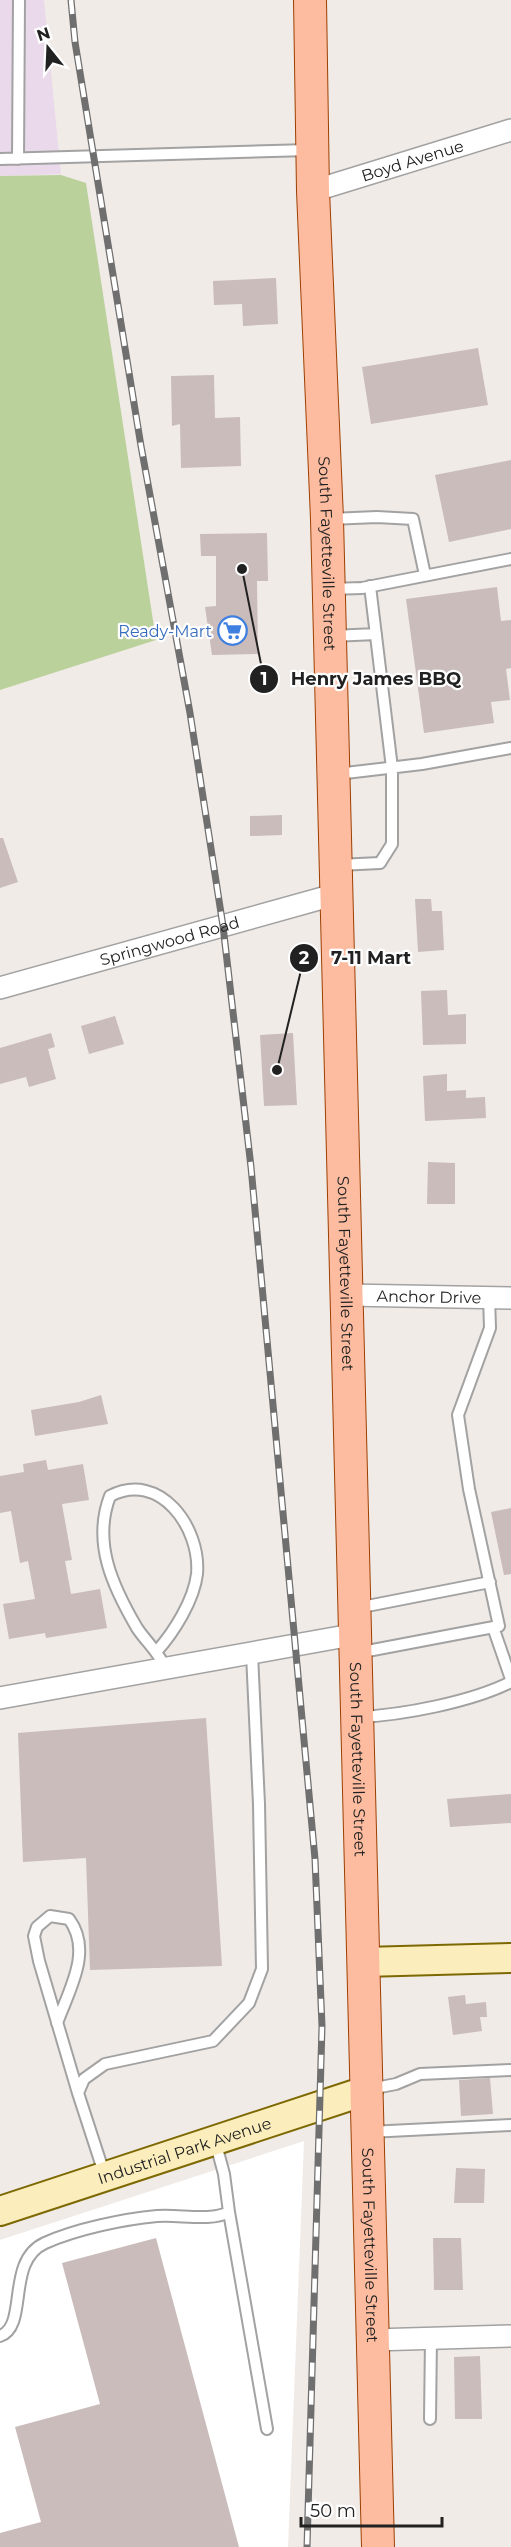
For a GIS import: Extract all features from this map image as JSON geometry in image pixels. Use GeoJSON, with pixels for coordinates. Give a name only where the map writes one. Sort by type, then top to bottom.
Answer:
{"type":"FeatureCollection","features":[{"type":"Feature","properties":{"kind":"main road","name":"South Fayetteville Street"},"geometry":{"type":"LineString","coordinates":[[310,0],[313,191],[327,519],[357,1632],[378,2547]]}},
{"type":"Feature","properties":{"kind":"street","name":"Boyd Avenue"},"geometry":{"type":"LineString","coordinates":[[313,191],[511,130]]}},
{"type":"Feature","properties":{"kind":"street","name":"Springwood Road"},"geometry":{"type":"LineString","coordinates":[[0,988],[336,880]]}},
{"type":"Feature","properties":{"kind":"street","name":"Anchor Drive"},"geometry":{"type":"LineString","coordinates":[[347,1295],[511,1298]]}},
{"type":"Feature","properties":{"kind":"street"},"geometry":{"type":"LineString","coordinates":[[0,1698],[162,1660],[252,1654],[357,1632]]}},
{"type":"Feature","properties":{"kind":"street"},"geometry":{"type":"LineString","coordinates":[[364,1962],[511,1958]]}},
{"type":"Feature","properties":{"kind":"street","name":"Industrial Park Avenue"},"geometry":{"type":"LineString","coordinates":[[0,2211],[368,2090]]}},
{"type":"Feature","properties":{"kind":"street"},"geometry":{"type":"LineString","coordinates":[[373,2340],[511,2336]]}},
{"type":"Feature","properties":{"kind":"lane"},"geometry":{"type":"LineString","coordinates":[[18,159],[19,0]]}},
{"type":"Feature","properties":{"kind":"lane"},"geometry":{"type":"LineString","coordinates":[[0,159],[313,150]]}},
{"type":"Feature","properties":{"kind":"lane"},"geometry":{"type":"LineString","coordinates":[[327,519],[377,517],[413,519],[425,575]]}},
{"type":"Feature","properties":{"kind":"lane"},"geometry":{"type":"LineString","coordinates":[[329,589],[370,586],[511,559]]}},
{"type":"Feature","properties":{"kind":"lane"},"geometry":{"type":"LineString","coordinates":[[336,880],[380,863],[392,844],[392,768],[370,586]]}},
{"type":"Feature","properties":{"kind":"lane"},"geometry":{"type":"LineString","coordinates":[[330,636],[376,634]]}},
{"type":"Feature","properties":{"kind":"lane"},"geometry":{"type":"LineString","coordinates":[[334,774],[392,768],[511,748]]}},
{"type":"Feature","properties":{"kind":"lane"},"geometry":{"type":"LineString","coordinates":[[357,1632],[499,1626],[469,1489],[458,1415],[490,1328],[489,1297]]}},
{"type":"Feature","properties":{"kind":"lane"},"geometry":{"type":"LineString","coordinates":[[123,1490],[145,1492],[161,1498],[176,1510],[189,1527],[195,1545],[197,1575],[162,1660],[138,1629],[104,1557],[102,1539],[106,1507],[110,1496],[123,1490]]}},
{"type":"Feature","properties":{"kind":"lane"},"geometry":{"type":"LineString","coordinates":[[357,1632],[490,1582]]}},
{"type":"Feature","properties":{"kind":"lane"},"geometry":{"type":"LineString","coordinates":[[358,1717],[386,1716],[491,1692],[511,1681],[493,1627]]}},
{"type":"Feature","properties":{"kind":"lane"},"geometry":{"type":"LineString","coordinates":[[78,2093],[84,2079],[105,2064],[213,2041],[249,2003],[262,1969],[259,1804],[252,1654]]}},
{"type":"Feature","properties":{"kind":"lane"},"geometry":{"type":"LineString","coordinates":[[57,2023],[81,1955],[78,1931],[69,1919],[50,1916],[37,1927],[34,1936],[57,2023],[105,2176]]}},
{"type":"Feature","properties":{"kind":"lane"},"geometry":{"type":"LineString","coordinates":[[368,2090],[396,2084],[420,2074],[511,2070]]}},
{"type":"Feature","properties":{"kind":"lane"},"geometry":{"type":"LineString","coordinates":[[369,2132],[511,2125]]}},
{"type":"Feature","properties":{"kind":"lane"},"geometry":{"type":"LineString","coordinates":[[215,2140],[224,2174],[267,2429]]}},
{"type":"Feature","properties":{"kind":"lane"},"geometry":{"type":"LineString","coordinates":[[0,2336],[5,2334],[13,2322],[18,2281],[26,2259],[43,2243],[83,2231],[157,2216],[219,2217],[229,2212]]}},
{"type":"Feature","properties":{"kind":"lane"},"geometry":{"type":"LineString","coordinates":[[430,2419],[431,2338]]}},
{"type":"Feature","properties":{"kind":"shaded area"},"geometry":{"type":"Polygon","coordinates":[[[0,0],[44,0],[61,174],[0,176],[0,0]]]}},
{"type":"Feature","properties":{"kind":"green space"},"geometry":{"type":"Polygon","coordinates":[[[61,175],[86,183],[156,640],[0,690],[0,176],[61,175]]]}},
{"type":"Feature","properties":{"kind":"pier"},"geometry":{"type":"Polygon","coordinates":[[[304,2141],[288,2547],[0,2547],[0,2240],[304,2141]]]}},
{"type":"Feature","properties":{"kind":"building"},"geometry":{"type":"Polygon","coordinates":[[[276,278],[278,324],[243,326],[242,304],[214,305],[213,281],[276,278]]]}},
{"type":"Feature","properties":{"kind":"building"},"geometry":{"type":"Polygon","coordinates":[[[478,348],[488,405],[371,424],[362,367],[478,348]]]}},
{"type":"Feature","properties":{"kind":"building"},"geometry":{"type":"Polygon","coordinates":[[[214,375],[215,418],[240,417],[241,466],[181,468],[180,424],[172,426],[171,376],[214,375]]]}},
{"type":"Feature","properties":{"kind":"building"},"geometry":{"type":"Polygon","coordinates":[[[511,460],[511,529],[449,542],[435,475],[511,460]]]}},
{"type":"Feature","properties":{"kind":"building"},"geometry":{"type":"Polygon","coordinates":[[[267,533],[268,581],[257,581],[258,654],[212,655],[205,607],[216,606],[216,556],[201,556],[200,534],[267,533]]]}},
{"type":"Feature","properties":{"kind":"building"},"geometry":{"type":"Polygon","coordinates":[[[497,587],[501,621],[511,620],[511,668],[506,669],[510,700],[491,702],[494,723],[424,733],[406,599],[497,587]]]}},
{"type":"Feature","properties":{"kind":"building"},"geometry":{"type":"Polygon","coordinates":[[[282,815],[282,835],[250,836],[250,816],[282,815]]]}},
{"type":"Feature","properties":{"kind":"building"},"geometry":{"type":"Polygon","coordinates":[[[0,838],[3,838],[18,882],[0,888],[0,838]]]}},
{"type":"Feature","properties":{"kind":"building"},"geometry":{"type":"Polygon","coordinates":[[[415,899],[431,899],[432,911],[442,911],[444,950],[418,952],[415,899]]]}},
{"type":"Feature","properties":{"kind":"building"},"geometry":{"type":"Polygon","coordinates":[[[447,990],[448,1015],[466,1014],[466,1044],[423,1045],[421,991],[447,990]]]}},
{"type":"Feature","properties":{"kind":"building"},"geometry":{"type":"Polygon","coordinates":[[[115,1016],[124,1044],[89,1054],[81,1026],[115,1016]]]}},
{"type":"Feature","properties":{"kind":"building"},"geometry":{"type":"Polygon","coordinates":[[[51,1033],[55,1047],[48,1049],[56,1079],[29,1087],[26,1077],[0,1084],[0,1048],[51,1033]]]}},
{"type":"Feature","properties":{"kind":"building"},"geometry":{"type":"Polygon","coordinates":[[[293,1033],[297,1105],[264,1106],[260,1035],[293,1033]]]}},
{"type":"Feature","properties":{"kind":"building"},"geometry":{"type":"Polygon","coordinates":[[[447,1074],[447,1091],[466,1090],[466,1098],[485,1097],[486,1118],[425,1121],[423,1076],[447,1074]]]}},
{"type":"Feature","properties":{"kind":"building"},"geometry":{"type":"Polygon","coordinates":[[[428,1162],[455,1163],[455,1204],[427,1204],[428,1162]]]}},
{"type":"Feature","properties":{"kind":"building"},"geometry":{"type":"Polygon","coordinates":[[[101,1395],[108,1424],[35,1436],[31,1410],[79,1402],[101,1395]]]}},
{"type":"Feature","properties":{"kind":"building"},"geometry":{"type":"Polygon","coordinates":[[[46,1460],[48,1470],[83,1464],[89,1500],[62,1504],[72,1560],[65,1561],[71,1594],[100,1589],[107,1628],[46,1638],[45,1633],[9,1639],[3,1604],[35,1599],[28,1561],[20,1563],[11,1511],[0,1513],[0,1476],[24,1472],[23,1464],[46,1460]]]}},
{"type":"Feature","properties":{"kind":"building"},"geometry":{"type":"Polygon","coordinates":[[[511,1508],[511,1574],[504,1575],[491,1512],[511,1508]]]}},
{"type":"Feature","properties":{"kind":"building"},"geometry":{"type":"Polygon","coordinates":[[[206,1718],[222,1966],[90,1970],[86,1858],[23,1862],[18,1733],[206,1718]]]}},
{"type":"Feature","properties":{"kind":"building"},"geometry":{"type":"Polygon","coordinates":[[[511,1794],[511,1823],[450,1827],[447,1799],[511,1794]]]}},
{"type":"Feature","properties":{"kind":"building"},"geometry":{"type":"Polygon","coordinates":[[[465,1995],[466,2004],[486,2002],[487,2017],[480,2017],[482,2031],[453,2035],[448,1997],[465,1995]]]}},
{"type":"Feature","properties":{"kind":"building"},"geometry":{"type":"Polygon","coordinates":[[[490,2078],[493,2114],[461,2116],[459,2080],[490,2078]]]}},
{"type":"Feature","properties":{"kind":"building"},"geometry":{"type":"Polygon","coordinates":[[[456,2168],[485,2169],[484,2203],[454,2203],[456,2168]]]}},
{"type":"Feature","properties":{"kind":"building"},"geometry":{"type":"Polygon","coordinates":[[[156,2238],[239,2547],[0,2547],[0,2533],[41,2522],[15,2427],[100,2404],[62,2263],[156,2238]]]}},
{"type":"Feature","properties":{"kind":"building"},"geometry":{"type":"Polygon","coordinates":[[[433,2238],[461,2238],[463,2290],[434,2290],[433,2238]]]}},
{"type":"Feature","properties":{"kind":"building"},"geometry":{"type":"Polygon","coordinates":[[[480,2356],[482,2419],[455,2419],[454,2357],[480,2356]]]}},
{"type":"Feature","properties":{"kind":"railway"},"geometry":{"type":"LineString","coordinates":[[71,0],[75,42],[141,446],[190,713],[223,926],[251,1167],[315,1859],[322,2026],[307,2547]]}},
{"type":"Feature","properties":{"kind":"place","name":"Henry James BBQ"},"geometry":{"type":"Point","coordinates":[242,569]}},
{"type":"Feature","properties":{"kind":"place","name":"Ready-Mart"},"geometry":{"type":"Point","coordinates":[233,631]}},
{"type":"Feature","properties":{"kind":"place","name":"7-11 Mart"},"geometry":{"type":"Point","coordinates":[277,1070]}}]}
